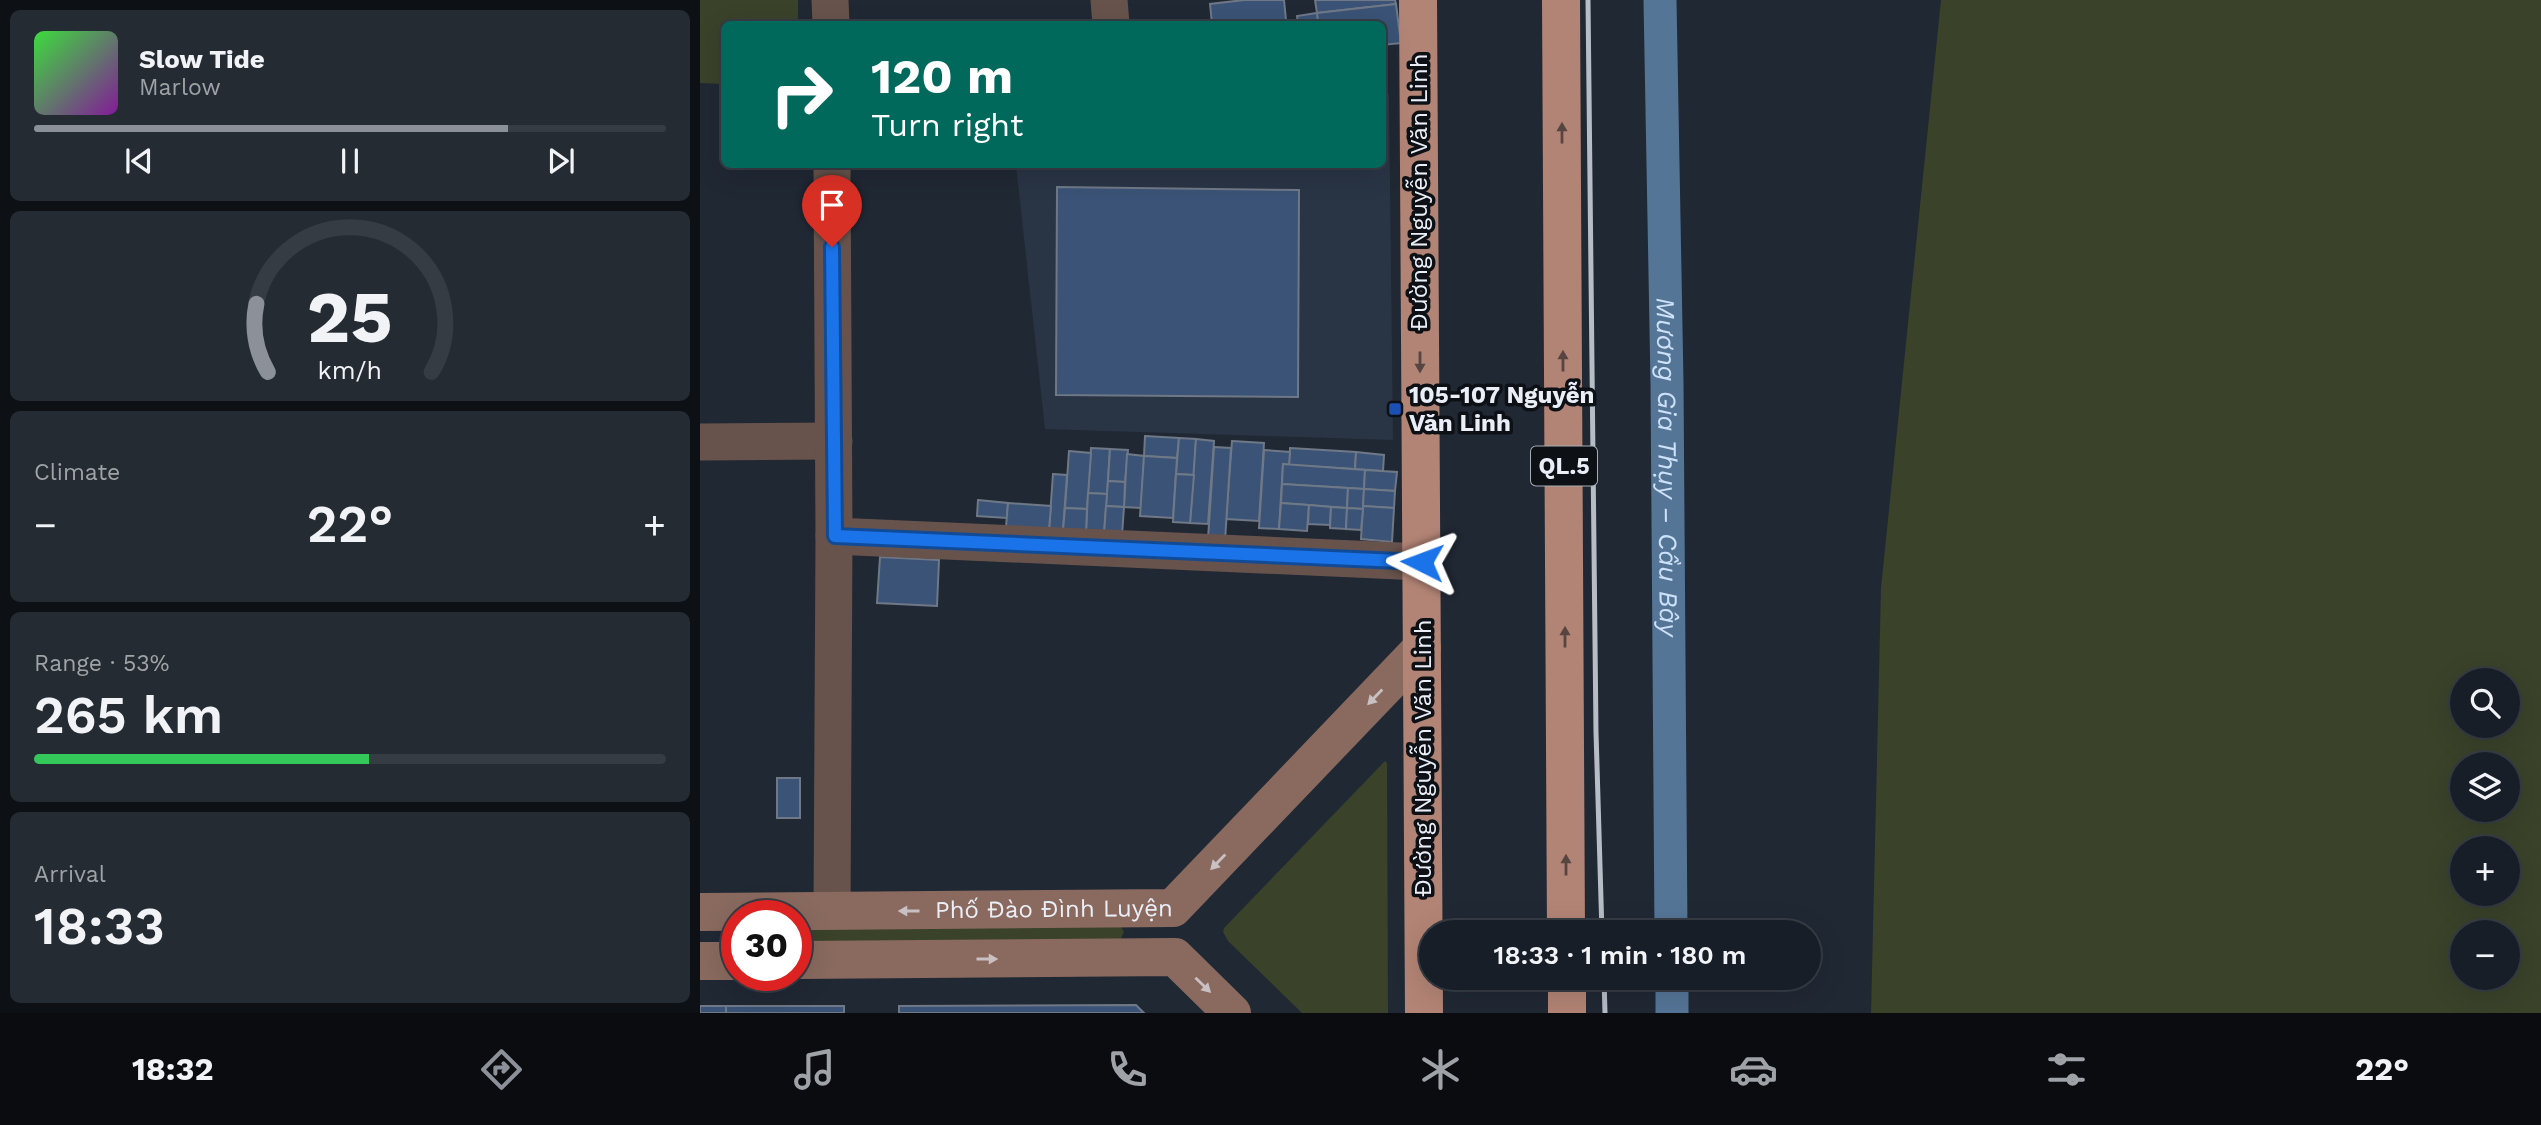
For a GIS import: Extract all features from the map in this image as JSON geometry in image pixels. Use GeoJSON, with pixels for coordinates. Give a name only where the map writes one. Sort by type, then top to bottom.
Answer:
{"type":"FeatureCollection","features":[{"type":"Feature","properties":{"kind":"highway","name":"Đường Nguyễn Văn Linh"},"geometry":{"type":"LineString","coordinates":[[1418,0],[1424,1013]]}},
{"type":"Feature","properties":{"kind":"highway","name":"QL.5"},"geometry":{"type":"LineString","coordinates":[[1561,0],[1566,920]]}},
{"type":"Feature","properties":{"kind":"highway"},"geometry":{"type":"LineString","coordinates":[[1567,990],[1567,1013]]}},
{"type":"Feature","properties":{"kind":"main road","name":"Phố Đào Đình Luyện"},"geometry":{"type":"LineString","coordinates":[[700,912],[1173,908],[1422,648]]}},
{"type":"Feature","properties":{"kind":"main road"},"geometry":{"type":"LineString","coordinates":[[1173,908],[1175,957],[1232,1013]]}},
{"type":"Feature","properties":{"kind":"main road","name":"Phố Đào Đình Luyện"},"geometry":{"type":"LineString","coordinates":[[812,960],[1175,957]]}},
{"type":"Feature","properties":{"kind":"main road"},"geometry":{"type":"LineString","coordinates":[[700,961],[721,961]]}},
{"type":"Feature","properties":{"kind":"street"},"geometry":{"type":"LineString","coordinates":[[830,0],[831,21]]}},
{"type":"Feature","properties":{"kind":"street"},"geometry":{"type":"LineString","coordinates":[[1109,0],[1111,21]]}},
{"type":"Feature","properties":{"kind":"street"},"geometry":{"type":"LineString","coordinates":[[832,168],[835,536],[832,911]]}},
{"type":"Feature","properties":{"kind":"street"},"geometry":{"type":"LineString","coordinates":[[700,442],[834,441]]}},
{"type":"Feature","properties":{"kind":"street"},"geometry":{"type":"LineString","coordinates":[[835,536],[1422,562]]}},
{"type":"Feature","properties":{"kind":"shaded area"},"geometry":{"type":"Polygon","coordinates":[[[1386,94],[1389,94],[1393,440],[1045,429],[1016,168],[1386,168],[1386,94]]]}},
{"type":"Feature","properties":{"kind":"green space"},"geometry":{"type":"Polygon","coordinates":[[[700,0],[798,0],[798,21],[721,21],[721,84],[700,83],[700,0]]]}},
{"type":"Feature","properties":{"kind":"green space"},"geometry":{"type":"Polygon","coordinates":[[[1941,0],[2541,0],[2541,1013],[1871,1013],[1881,588],[1941,0]]]}},
{"type":"Feature","properties":{"kind":"green space"},"geometry":{"type":"Polygon","coordinates":[[[1385,761],[1388,1013],[1302,1013],[1228,941],[1223,932],[1224,928],[1385,761]]]}},
{"type":"Feature","properties":{"kind":"green space"},"geometry":{"type":"Polygon","coordinates":[[[1120,925],[1124,932],[1120,940],[812,947],[812,926],[1120,925]]]}},
{"type":"Feature","properties":{"kind":"building"},"geometry":{"type":"Polygon","coordinates":[[[1244,0],[1284,0],[1286,20],[1212,21],[1210,4],[1244,0]]]}},
{"type":"Feature","properties":{"kind":"building"},"geometry":{"type":"Polygon","coordinates":[[[1315,0],[1395,0],[1396,4],[1317,13],[1315,0]]]}},
{"type":"Feature","properties":{"kind":"building"},"geometry":{"type":"Polygon","coordinates":[[[1396,4],[1401,43],[1386,45],[1386,21],[1318,21],[1317,13],[1396,4]]]}},
{"type":"Feature","properties":{"kind":"building"},"geometry":{"type":"Polygon","coordinates":[[[1317,13],[1318,21],[1298,21],[1297,16],[1317,13]]]}},
{"type":"Feature","properties":{"kind":"building"},"geometry":{"type":"Polygon","coordinates":[[[1057,187],[1299,190],[1298,397],[1056,395],[1057,187]]]}},
{"type":"Feature","properties":{"kind":"building"},"geometry":{"type":"Polygon","coordinates":[[[1145,436],[1179,438],[1177,458],[1144,456],[1145,436]]]}},
{"type":"Feature","properties":{"kind":"building"},"geometry":{"type":"Polygon","coordinates":[[[1179,438],[1196,439],[1194,475],[1176,474],[1179,438]]]}},
{"type":"Feature","properties":{"kind":"building"},"geometry":{"type":"Polygon","coordinates":[[[1196,439],[1214,441],[1208,524],[1190,523],[1196,439]]]}},
{"type":"Feature","properties":{"kind":"building"},"geometry":{"type":"Polygon","coordinates":[[[1232,441],[1264,443],[1259,521],[1226,519],[1232,441]]]}},
{"type":"Feature","properties":{"kind":"building"},"geometry":{"type":"Polygon","coordinates":[[[1214,447],[1231,448],[1225,541],[1208,539],[1214,447]]]}},
{"type":"Feature","properties":{"kind":"building"},"geometry":{"type":"Polygon","coordinates":[[[1091,448],[1110,449],[1107,494],[1088,493],[1091,448]]]}},
{"type":"Feature","properties":{"kind":"building"},"geometry":{"type":"Polygon","coordinates":[[[1290,448],[1356,452],[1355,469],[1289,465],[1290,448]]]}},
{"type":"Feature","properties":{"kind":"building"},"geometry":{"type":"Polygon","coordinates":[[[1110,449],[1128,450],[1125,482],[1108,481],[1110,449]]]}},
{"type":"Feature","properties":{"kind":"building"},"geometry":{"type":"Polygon","coordinates":[[[1264,450],[1290,452],[1289,465],[1283,464],[1279,529],[1259,528],[1264,450]]]}},
{"type":"Feature","properties":{"kind":"building"},"geometry":{"type":"Polygon","coordinates":[[[1069,451],[1091,453],[1087,509],[1065,508],[1069,451]]]}},
{"type":"Feature","properties":{"kind":"building"},"geometry":{"type":"Polygon","coordinates":[[[1356,452],[1384,455],[1383,471],[1355,469],[1356,452]]]}},
{"type":"Feature","properties":{"kind":"building"},"geometry":{"type":"Polygon","coordinates":[[[1127,454],[1144,456],[1141,508],[1124,507],[1127,454]]]}},
{"type":"Feature","properties":{"kind":"building"},"geometry":{"type":"Polygon","coordinates":[[[1144,456],[1177,458],[1173,518],[1140,516],[1144,456]]]}},
{"type":"Feature","properties":{"kind":"building"},"geometry":{"type":"Polygon","coordinates":[[[1283,464],[1365,470],[1364,489],[1282,484],[1283,464]]]}},
{"type":"Feature","properties":{"kind":"building"},"geometry":{"type":"Polygon","coordinates":[[[1365,470],[1397,472],[1395,491],[1364,489],[1365,470]]]}},
{"type":"Feature","properties":{"kind":"building"},"geometry":{"type":"Polygon","coordinates":[[[1053,474],[1067,475],[1063,530],[1049,530],[1053,474]]]}},
{"type":"Feature","properties":{"kind":"building"},"geometry":{"type":"Polygon","coordinates":[[[1176,474],[1194,475],[1190,523],[1173,522],[1176,474]]]}},
{"type":"Feature","properties":{"kind":"building"},"geometry":{"type":"Polygon","coordinates":[[[1108,481],[1125,482],[1124,507],[1106,506],[1108,481]]]}},
{"type":"Feature","properties":{"kind":"building"},"geometry":{"type":"Polygon","coordinates":[[[1282,484],[1348,488],[1347,508],[1281,503],[1282,484]]]}},
{"type":"Feature","properties":{"kind":"building"},"geometry":{"type":"Polygon","coordinates":[[[1348,488],[1364,489],[1363,509],[1347,508],[1348,488]]]}},
{"type":"Feature","properties":{"kind":"building"},"geometry":{"type":"Polygon","coordinates":[[[1364,489],[1395,491],[1394,508],[1363,506],[1364,489]]]}},
{"type":"Feature","properties":{"kind":"building"},"geometry":{"type":"Polygon","coordinates":[[[1088,493],[1107,494],[1104,534],[1086,532],[1088,493]]]}},
{"type":"Feature","properties":{"kind":"building"},"geometry":{"type":"Polygon","coordinates":[[[978,500],[1008,503],[1007,518],[977,516],[978,500]]]}},
{"type":"Feature","properties":{"kind":"building"},"geometry":{"type":"Polygon","coordinates":[[[1008,503],[1051,506],[1049,530],[1006,527],[1008,503]]]}},
{"type":"Feature","properties":{"kind":"building"},"geometry":{"type":"Polygon","coordinates":[[[1281,503],[1309,505],[1307,531],[1279,529],[1281,503]]]}},
{"type":"Feature","properties":{"kind":"building"},"geometry":{"type":"Polygon","coordinates":[[[1309,505],[1331,507],[1330,525],[1308,524],[1309,505]]]}},
{"type":"Feature","properties":{"kind":"building"},"geometry":{"type":"Polygon","coordinates":[[[1106,506],[1124,507],[1122,535],[1104,534],[1106,506]]]}},
{"type":"Feature","properties":{"kind":"building"},"geometry":{"type":"Polygon","coordinates":[[[1363,506],[1394,508],[1392,542],[1361,539],[1363,506]]]}},
{"type":"Feature","properties":{"kind":"building"},"geometry":{"type":"Polygon","coordinates":[[[1331,507],[1347,508],[1346,529],[1330,528],[1331,507]]]}},
{"type":"Feature","properties":{"kind":"building"},"geometry":{"type":"Polygon","coordinates":[[[1065,508],[1087,509],[1086,532],[1063,530],[1065,508]]]}},
{"type":"Feature","properties":{"kind":"building"},"geometry":{"type":"Polygon","coordinates":[[[1347,508],[1363,509],[1361,530],[1346,529],[1347,508]]]}},
{"type":"Feature","properties":{"kind":"building"},"geometry":{"type":"Polygon","coordinates":[[[880,557],[939,560],[937,606],[877,603],[880,557]]]}},
{"type":"Feature","properties":{"kind":"building"},"geometry":{"type":"Polygon","coordinates":[[[777,778],[800,778],[800,818],[777,818],[777,778]]]}},
{"type":"Feature","properties":{"kind":"building"},"geometry":{"type":"Polygon","coordinates":[[[1136,1005],[1144,1013],[899,1013],[899,1006],[1136,1005]]]}},
{"type":"Feature","properties":{"kind":"building"},"geometry":{"type":"Polygon","coordinates":[[[700,1006],[726,1006],[726,1013],[700,1013],[700,1006]]]}},
{"type":"Feature","properties":{"kind":"building"},"geometry":{"type":"Polygon","coordinates":[[[726,1006],[844,1006],[844,1013],[726,1013],[726,1006]]]}},
{"type":"Feature","properties":{"kind":"waterway","name":"Mương Gia Thụy – Cầu Bây"},"geometry":{"type":"LineString","coordinates":[[1660,0],[1667,383],[1671,920]]}},
{"type":"Feature","properties":{"kind":"waterway","name":"Mương Gia Thụy – Cầu Bây"},"geometry":{"type":"LineString","coordinates":[[1672,990],[1672,1013]]}},
{"type":"Feature","properties":{"kind":"railway"},"geometry":{"type":"LineString","coordinates":[[1588,0],[1596,732],[1602,920]]}},
{"type":"Feature","properties":{"kind":"railway"},"geometry":{"type":"LineString","coordinates":[[1604,990],[1605,1013]]}},
{"type":"Feature","properties":{"kind":"place","name":"105-107 Nguyễn Văn Linh"},"geometry":{"type":"Point","coordinates":[1395,409]}},
{"type":"Feature","properties":{"kind":"route"},"geometry":{"type":"LineString","coordinates":[[832,247],[835,536],[1422,562]]}}]}
